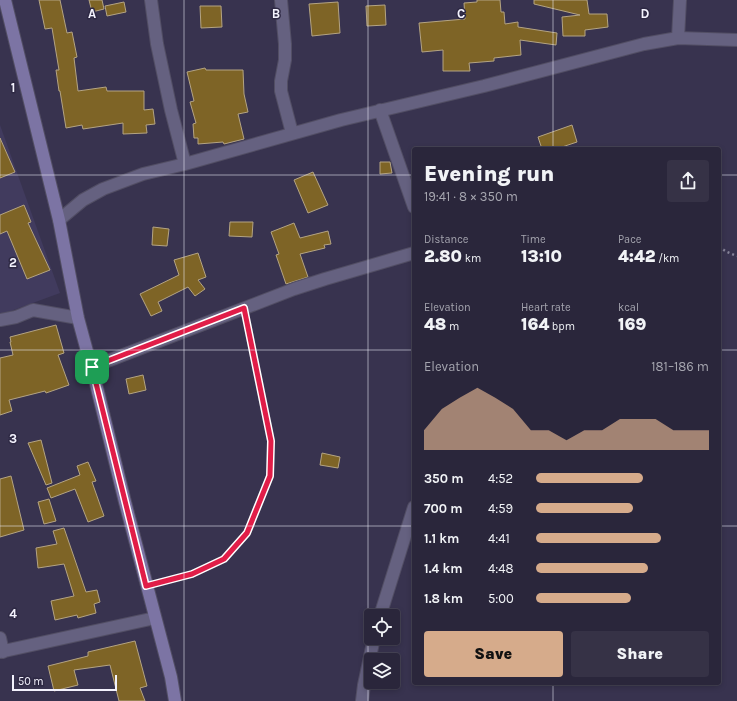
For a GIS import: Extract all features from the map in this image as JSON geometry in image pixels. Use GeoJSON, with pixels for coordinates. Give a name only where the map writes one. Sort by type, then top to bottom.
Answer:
{"type":"FeatureCollection","features":[{"type":"Feature","properties":{"kind":"street"},"geometry":{"type":"LineString","coordinates":[[5,0],[59,220],[78,318],[92,367],[146,586],[171,677],[175,701]]}},
{"type":"Feature","properties":{"kind":"street"},"geometry":{"type":"LineString","coordinates":[[151,0],[157,44],[171,110],[185,164]]}},
{"type":"Feature","properties":{"kind":"street"},"geometry":{"type":"LineString","coordinates":[[281,0],[285,60],[281,81],[281,91],[292,133]]}},
{"type":"Feature","properties":{"kind":"street"},"geometry":{"type":"LineString","coordinates":[[678,38],[680,0]]}},
{"type":"Feature","properties":{"kind":"street"},"geometry":{"type":"LineString","coordinates":[[59,220],[83,200],[103,189],[143,174],[185,164],[292,133],[380,110],[484,86],[621,50],[678,38],[737,40]]}},
{"type":"Feature","properties":{"kind":"street"},"geometry":{"type":"LineString","coordinates":[[380,110],[412,201]]}},
{"type":"Feature","properties":{"kind":"street"},"geometry":{"type":"LineString","coordinates":[[92,367],[244,308],[325,279],[412,254]]}},
{"type":"Feature","properties":{"kind":"street"},"geometry":{"type":"LineString","coordinates":[[0,320],[16,317],[33,310],[78,318]]}},
{"type":"Feature","properties":{"kind":"street"},"geometry":{"type":"LineString","coordinates":[[382,609],[412,514]]}},
{"type":"Feature","properties":{"kind":"street"},"geometry":{"type":"LineString","coordinates":[[0,638],[1,652],[155,618]]}},
{"type":"Feature","properties":{"kind":"street"},"geometry":{"type":"LineString","coordinates":[[362,701],[373,645]]}},
{"type":"Feature","properties":{"kind":"path"},"geometry":{"type":"LineString","coordinates":[[721,248],[737,256]]}},
{"type":"Feature","properties":{"kind":"path"},"geometry":{"type":"LineString","coordinates":[[146,586],[192,574],[224,559],[247,533],[270,476],[271,441],[244,308]]}},
{"type":"Feature","properties":{"kind":"shaded area"},"geometry":{"type":"Polygon","coordinates":[[[0,125],[60,293],[0,315],[0,125]]]}},
{"type":"Feature","properties":{"kind":"building"},"geometry":{"type":"Polygon","coordinates":[[[39,0],[60,0],[67,33],[72,32],[77,57],[74,58],[78,91],[106,87],[107,91],[144,91],[144,110],[153,109],[155,124],[146,125],[147,133],[123,134],[123,123],[83,129],[82,125],[66,128],[56,70],[59,70],[52,28],[45,29],[39,0]]]}},
{"type":"Feature","properties":{"kind":"building"},"geometry":{"type":"Polygon","coordinates":[[[89,0],[102,0],[104,9],[92,12],[89,0]]]}},
{"type":"Feature","properties":{"kind":"building"},"geometry":{"type":"Polygon","coordinates":[[[477,0],[500,0],[501,12],[504,12],[505,24],[518,22],[518,27],[557,33],[556,45],[520,40],[521,55],[494,58],[494,61],[469,63],[470,71],[443,71],[443,50],[422,52],[419,23],[465,19],[464,3],[477,2],[477,0]]]}},
{"type":"Feature","properties":{"kind":"building"},"geometry":{"type":"Polygon","coordinates":[[[534,0],[587,0],[589,14],[607,14],[608,27],[585,30],[585,36],[563,36],[562,17],[580,15],[534,4],[534,0]]]}},
{"type":"Feature","properties":{"kind":"building"},"geometry":{"type":"Polygon","coordinates":[[[124,2],[126,12],[107,16],[105,6],[124,2]]]}},
{"type":"Feature","properties":{"kind":"building"},"geometry":{"type":"Polygon","coordinates":[[[338,2],[340,33],[312,36],[309,4],[338,2]]]}},
{"type":"Feature","properties":{"kind":"building"},"geometry":{"type":"Polygon","coordinates":[[[385,5],[386,25],[367,26],[366,6],[385,5]]]}},
{"type":"Feature","properties":{"kind":"building"},"geometry":{"type":"Polygon","coordinates":[[[200,6],[221,6],[222,27],[201,28],[200,6]]]}},
{"type":"Feature","properties":{"kind":"building"},"geometry":{"type":"Polygon","coordinates":[[[205,68],[206,70],[243,70],[244,94],[248,112],[238,114],[244,139],[224,144],[223,142],[198,144],[198,138],[194,138],[193,124],[196,123],[190,102],[194,101],[187,72],[205,68]]]}},
{"type":"Feature","properties":{"kind":"building"},"geometry":{"type":"Polygon","coordinates":[[[572,125],[577,142],[562,147],[541,147],[538,137],[572,125]]]}},
{"type":"Feature","properties":{"kind":"building"},"geometry":{"type":"Polygon","coordinates":[[[0,138],[15,172],[0,178],[0,138]]]}},
{"type":"Feature","properties":{"kind":"building"},"geometry":{"type":"Polygon","coordinates":[[[380,162],[390,162],[392,173],[380,174],[380,162]]]}},
{"type":"Feature","properties":{"kind":"building"},"geometry":{"type":"Polygon","coordinates":[[[313,172],[328,205],[308,213],[294,180],[313,172]]]}},
{"type":"Feature","properties":{"kind":"building"},"geometry":{"type":"Polygon","coordinates":[[[24,205],[31,222],[28,223],[50,270],[27,279],[7,231],[0,234],[0,215],[24,205]]]}},
{"type":"Feature","properties":{"kind":"building"},"geometry":{"type":"Polygon","coordinates":[[[230,222],[253,222],[252,237],[229,236],[230,222]]]}},
{"type":"Feature","properties":{"kind":"building"},"geometry":{"type":"Polygon","coordinates":[[[294,223],[300,238],[328,231],[331,244],[324,245],[325,248],[300,254],[308,277],[286,284],[276,255],[279,254],[271,232],[294,223]]]}},
{"type":"Feature","properties":{"kind":"building"},"geometry":{"type":"Polygon","coordinates":[[[153,227],[169,229],[167,246],[152,245],[153,227]]]}},
{"type":"Feature","properties":{"kind":"building"},"geometry":{"type":"Polygon","coordinates":[[[198,253],[206,277],[198,280],[205,289],[195,296],[188,287],[158,302],[162,311],[151,316],[140,294],[179,275],[174,260],[198,253]]]}},
{"type":"Feature","properties":{"kind":"building"},"geometry":{"type":"Polygon","coordinates":[[[56,325],[64,353],[58,355],[69,385],[46,393],[45,391],[9,400],[12,411],[0,415],[0,358],[13,355],[10,337],[56,325]]]}},
{"type":"Feature","properties":{"kind":"building"},"geometry":{"type":"Polygon","coordinates":[[[143,375],[146,390],[129,394],[126,379],[143,375]]]}},
{"type":"Feature","properties":{"kind":"building"},"geometry":{"type":"Polygon","coordinates":[[[41,440],[52,483],[46,485],[28,443],[41,440]]]}},
{"type":"Feature","properties":{"kind":"building"},"geometry":{"type":"Polygon","coordinates":[[[322,453],[340,457],[338,468],[320,465],[322,453]]]}},
{"type":"Feature","properties":{"kind":"building"},"geometry":{"type":"Polygon","coordinates":[[[88,462],[96,481],[92,482],[104,516],[88,522],[75,489],[51,498],[47,488],[80,475],[77,466],[88,462]]]}},
{"type":"Feature","properties":{"kind":"building"},"geometry":{"type":"Polygon","coordinates":[[[11,476],[24,530],[0,537],[0,479],[11,476]]]}},
{"type":"Feature","properties":{"kind":"building"},"geometry":{"type":"Polygon","coordinates":[[[49,499],[56,521],[44,524],[38,502],[49,499]]]}},
{"type":"Feature","properties":{"kind":"building"},"geometry":{"type":"Polygon","coordinates":[[[64,528],[86,592],[97,590],[100,602],[94,604],[96,613],[78,618],[77,615],[55,620],[51,601],[74,596],[64,564],[38,568],[36,548],[57,544],[53,531],[64,528]]]}},
{"type":"Feature","properties":{"kind":"building"},"geometry":{"type":"Polygon","coordinates":[[[135,641],[147,686],[140,688],[145,701],[119,701],[110,665],[74,670],[78,685],[54,691],[48,666],[88,656],[88,652],[135,641]]]}},
{"type":"Feature","properties":{"kind":"route"},"geometry":{"type":"LineString","coordinates":[[244,308],[271,441],[270,476],[247,533],[224,559],[192,574],[146,586],[92,367],[244,308]]}}]}
